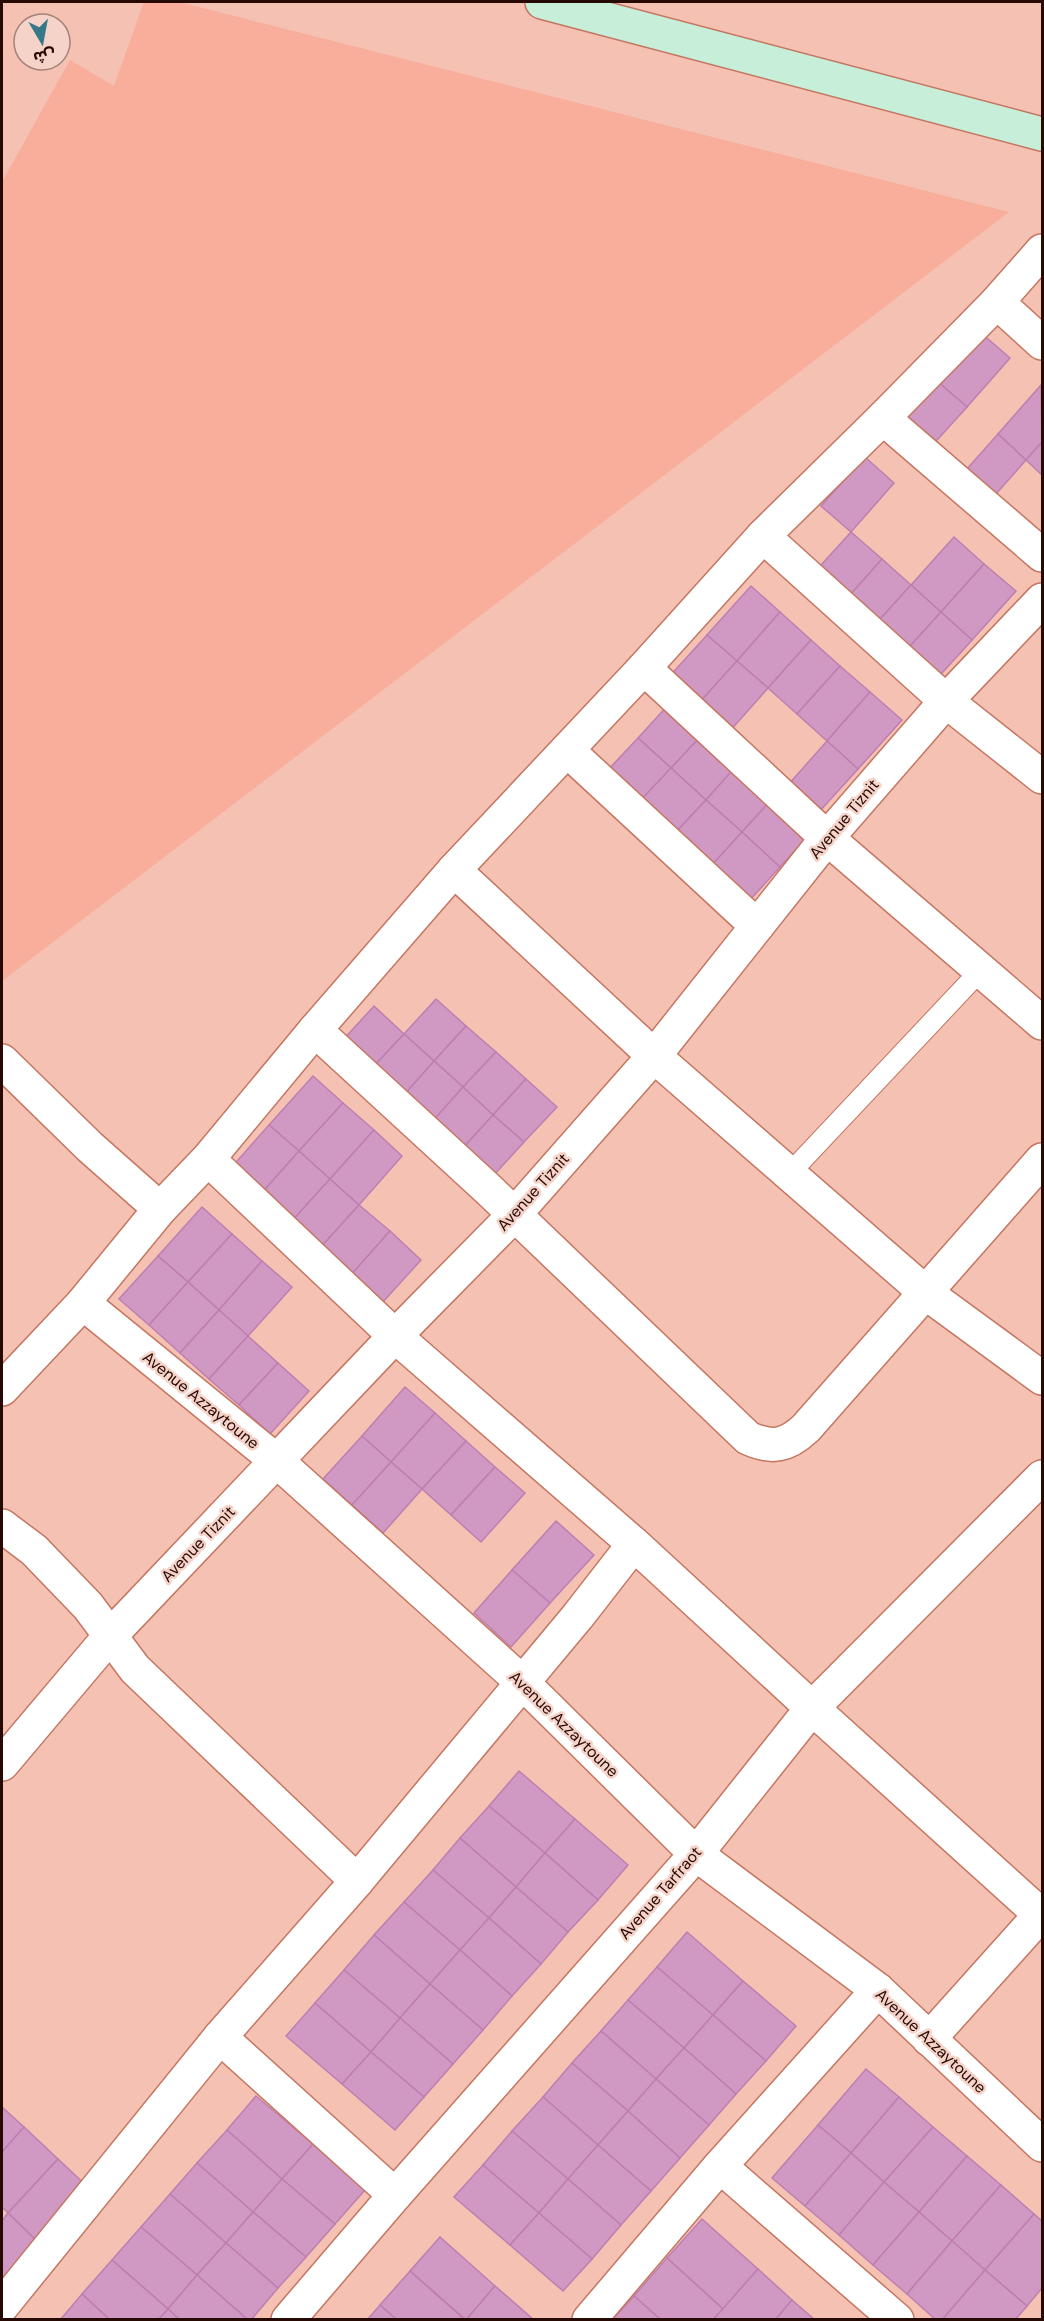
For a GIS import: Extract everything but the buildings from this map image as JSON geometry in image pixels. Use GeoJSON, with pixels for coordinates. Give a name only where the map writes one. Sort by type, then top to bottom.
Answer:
{"type":"FeatureCollection","features":[{"type":"Feature","properties":{"kind":"street"},"geometry":{"type":"LineString","coordinates":[[542,2],[1042,134]]}},
{"type":"Feature","properties":{"kind":"street"},"geometry":{"type":"LineString","coordinates":[[2,1389],[82,1303],[160,1209],[208,1159],[315,1030],[454,870],[644,668],[763,536],[997,302],[1042,251]]}},
{"type":"Feature","properties":{"kind":"street"},"geometry":{"type":"LineString","coordinates":[[997,302],[1042,344]]}},
{"type":"Feature","properties":{"kind":"street"},"geometry":{"type":"LineString","coordinates":[[883,418],[1042,555]]}},
{"type":"Feature","properties":{"kind":"street"},"geometry":{"type":"LineString","coordinates":[[763,536],[946,701],[1042,777]]}},
{"type":"Feature","properties":{"kind":"street","name":"Avenue Tiznit"},"geometry":{"type":"LineString","coordinates":[[2,1764],[110,1636],[278,1462],[395,1336],[514,1215],[654,1056],[827,838],[946,701],[1042,600]]}},
{"type":"Feature","properties":{"kind":"street"},"geometry":{"type":"LineString","coordinates":[[644,668],[827,838],[1042,1023]]}},
{"type":"Feature","properties":{"kind":"street"},"geometry":{"type":"LineString","coordinates":[[567,750],[757,926]]}},
{"type":"Feature","properties":{"kind":"street"},"geometry":{"type":"LineString","coordinates":[[454,870],[654,1056],[926,1293],[1042,1378]]}},
{"type":"Feature","properties":{"kind":"street"},"geometry":{"type":"LineString","coordinates":[[315,1030],[514,1215],[748,1438],[762,1444],[778,1444],[794,1440],[1042,1160]]}},
{"type":"Feature","properties":{"kind":"street"},"geometry":{"type":"LineString","coordinates":[[2,1061],[90,1147],[160,1209]]}},
{"type":"Feature","properties":{"kind":"street"},"geometry":{"type":"LineString","coordinates":[[208,1159],[395,1336],[634,1544],[1042,1915],[929,2039]]}},
{"type":"Feature","properties":{"kind":"street","name":"Avenue Azzaytoune"},"geometry":{"type":"LineString","coordinates":[[82,1303],[278,1462],[522,1682],[696,1854],[878,1990],[1042,2145]]}},
{"type":"Feature","properties":{"kind":"street","name":"Avenue Tarfraot"},"geometry":{"type":"LineString","coordinates":[[288,2319],[394,2195],[696,1854],[812,1708],[1042,1477]]}},
{"type":"Feature","properties":{"kind":"street"},"geometry":{"type":"LineString","coordinates":[[2,1526],[34,1550],[88,1606],[135,1669],[357,1881]]}},
{"type":"Feature","properties":{"kind":"street"},"geometry":{"type":"LineString","coordinates":[[2,2306],[220,2037],[357,1881],[578,1616],[634,1544]]}},
{"type":"Feature","properties":{"kind":"street"},"geometry":{"type":"LineString","coordinates":[[589,2319],[720,2166],[878,1990]]}},
{"type":"Feature","properties":{"kind":"street"},"geometry":{"type":"LineString","coordinates":[[220,2037],[394,2195]]}},
{"type":"Feature","properties":{"kind":"street"},"geometry":{"type":"LineString","coordinates":[[720,2166],[897,2319]]}},
{"type":"Feature","properties":{"kind":"lane"},"geometry":{"type":"LineString","coordinates":[[789,1174],[981,970]]}},
{"type":"Feature","properties":{"kind":"shaded area"},"geometry":{"type":"Polygon","coordinates":[[[144,2],[179,2],[1009,212],[2,981],[2,182],[63,72],[72,72],[72,61],[114,86],[144,2]]]}}]}
